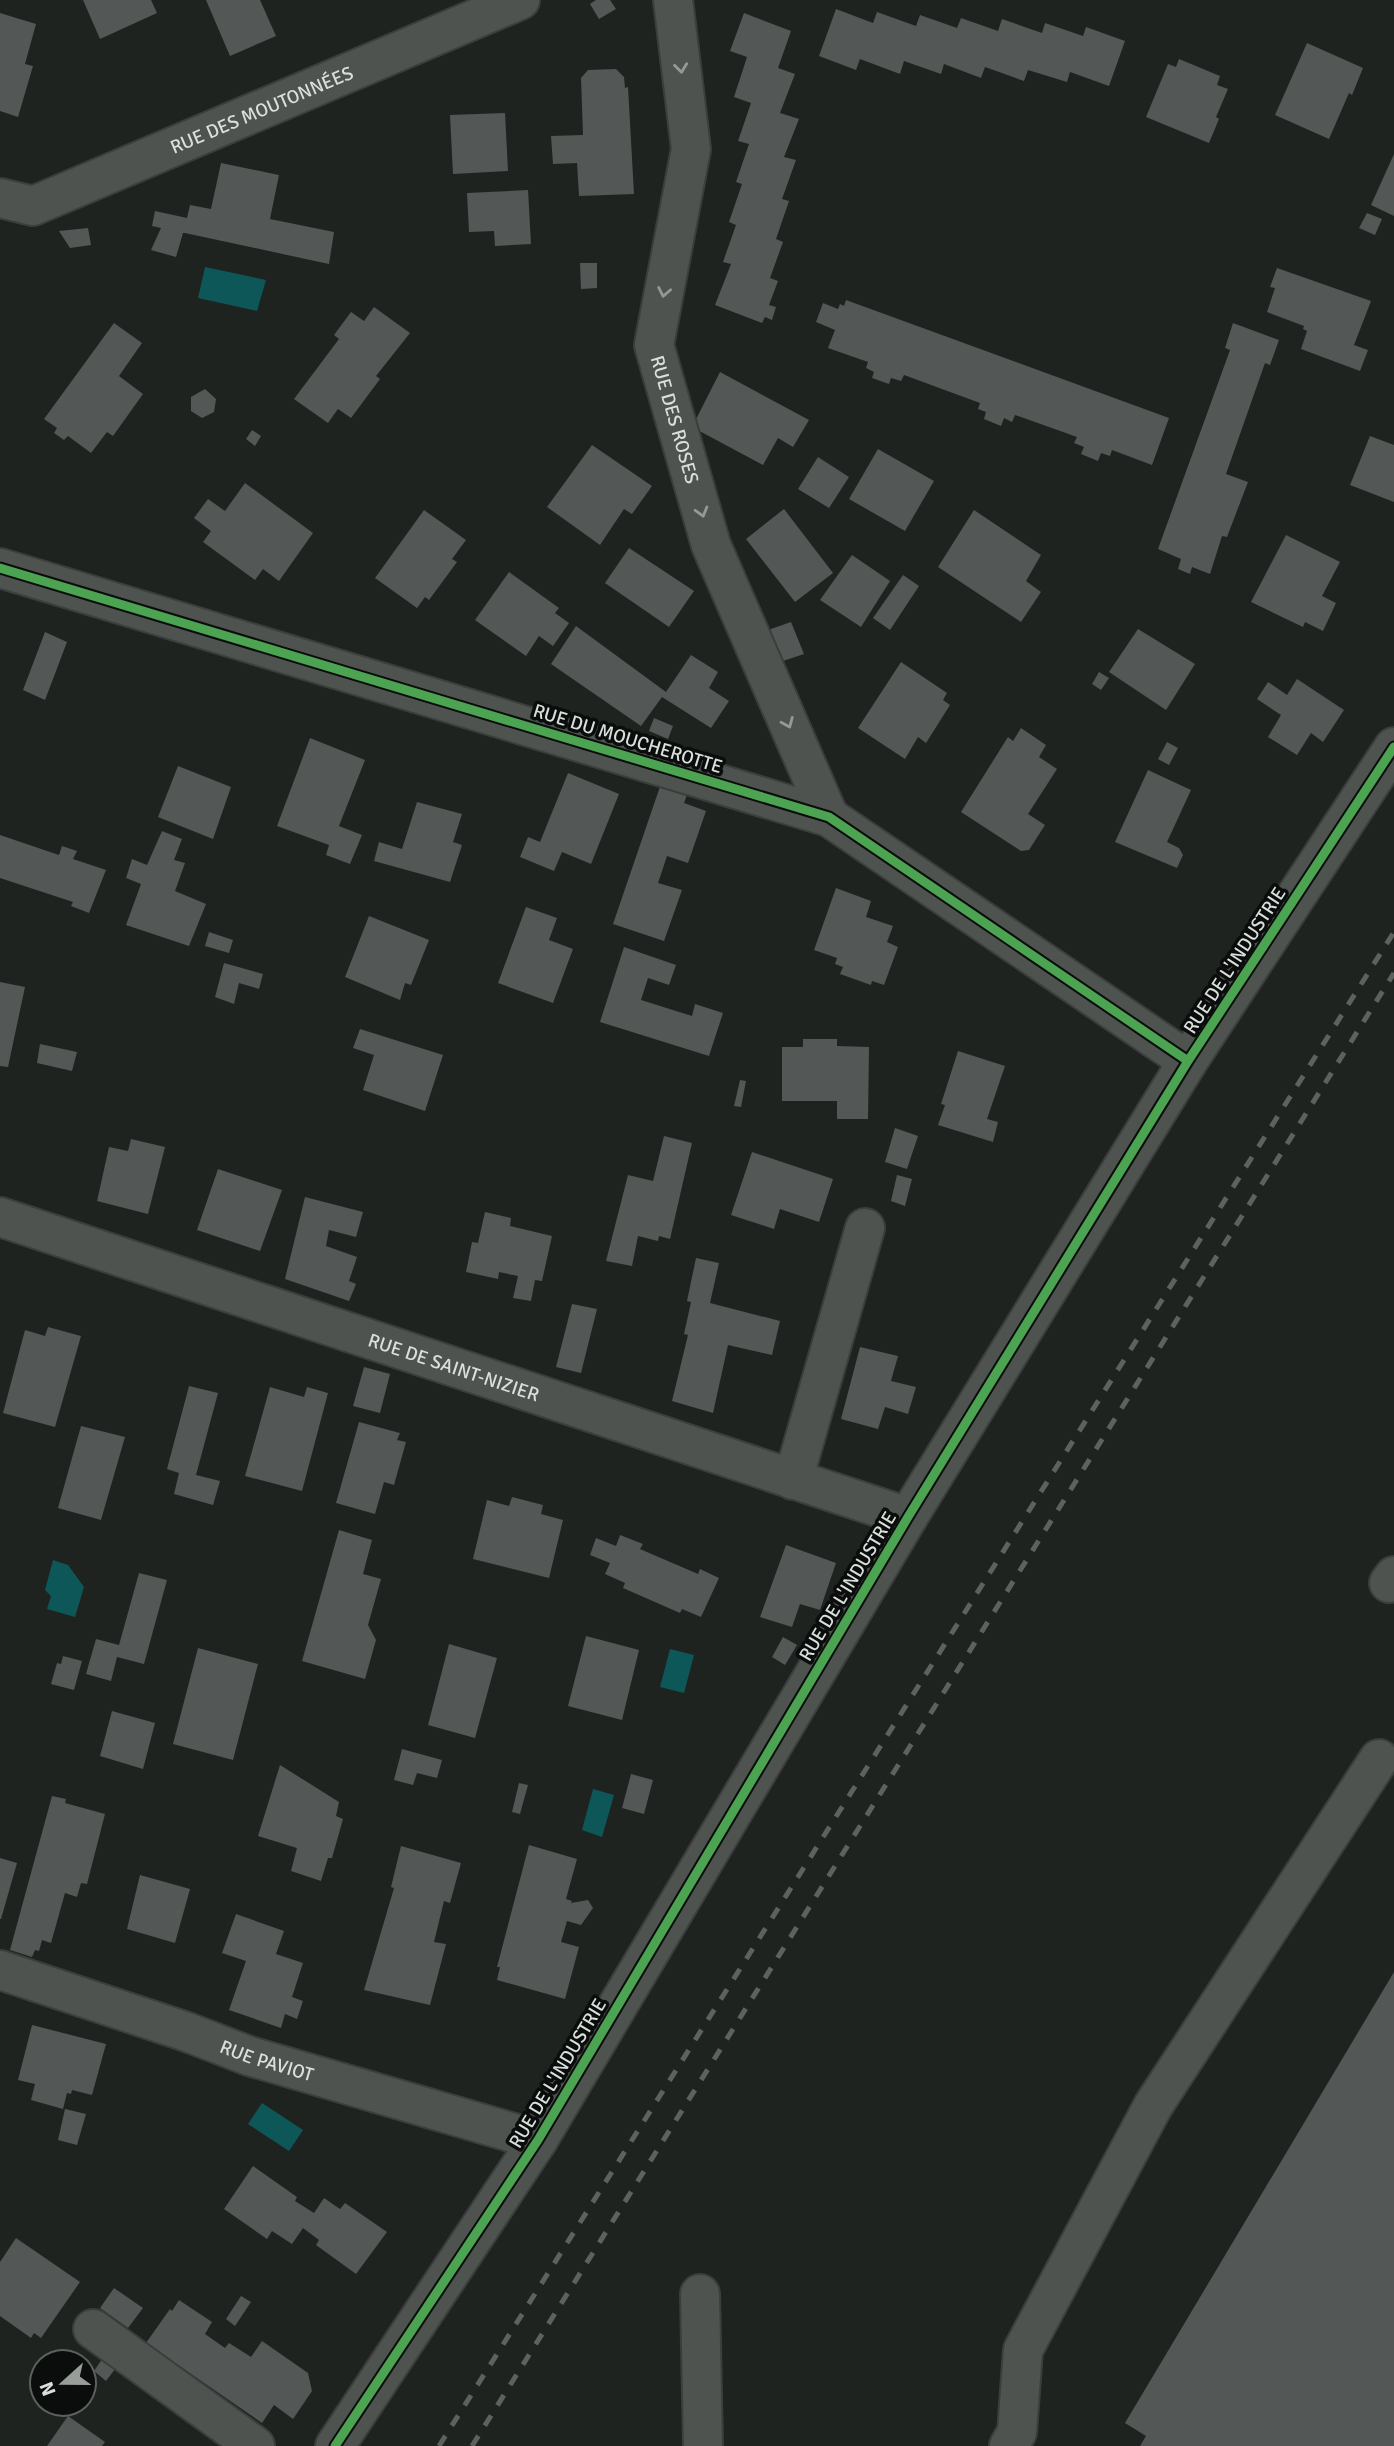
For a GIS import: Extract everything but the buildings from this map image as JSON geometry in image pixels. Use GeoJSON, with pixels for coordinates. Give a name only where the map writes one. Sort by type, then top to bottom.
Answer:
{"type":"FeatureCollection","features":[{"type":"Feature","properties":{"kind":"street","name":"RUE DES MOUTONNÉES"},"geometry":{"type":"LineString","coordinates":[[0,198],[33,206],[520,0]]}},
{"type":"Feature","properties":{"kind":"street","name":"RUE DES ROSES"},"geometry":{"type":"LineString","coordinates":[[673,0],[691,149],[654,345],[711,545],[829,817]]}},
{"type":"Feature","properties":{"kind":"street","name":"RUE DU MOUCHEROTTE"},"geometry":{"type":"LineString","coordinates":[[0,568],[829,817],[1188,1061]]}},
{"type":"Feature","properties":{"kind":"street","name":"RUE DE L'INDUSTRIE"},"geometry":{"type":"LineString","coordinates":[[335,2446],[538,2140],[908,1517],[1188,1061],[1394,747]]}},
{"type":"Feature","properties":{"kind":"street","name":"RUE DE SAINT-NIZIER"},"geometry":{"type":"LineString","coordinates":[[0,1217],[908,1517]]}},
{"type":"Feature","properties":{"kind":"street"},"geometry":{"type":"LineString","coordinates":[[793,1480],[865,1228]]}},
{"type":"Feature","properties":{"kind":"street"},"geometry":{"type":"LineString","coordinates":[[1009,2446],[1017,2432],[1023,2350],[1153,2106],[1379,1759]]}},
{"type":"Feature","properties":{"kind":"street","name":"RUE PAVIOT"},"geometry":{"type":"LineString","coordinates":[[0,1970],[187,2032],[248,2056],[538,2140]]}},
{"type":"Feature","properties":{"kind":"street"},"geometry":{"type":"LineString","coordinates":[[700,2294],[704,2446]]}},
{"type":"Feature","properties":{"kind":"street"},"geometry":{"type":"LineString","coordinates":[[93,2329],[255,2446]]}},
{"type":"Feature","properties":{"kind":"water"},"geometry":{"type":"Polygon","coordinates":[[[205,267],[266,280],[257,311],[198,298],[205,267]]]}},
{"type":"Feature","properties":{"kind":"water"},"geometry":{"type":"Polygon","coordinates":[[[53,1560],[68,1565],[84,1587],[75,1617],[47,1609],[51,1596],[45,1590],[53,1560]]]}},
{"type":"Feature","properties":{"kind":"water"},"geometry":{"type":"Polygon","coordinates":[[[670,1649],[694,1655],[684,1693],[660,1687],[670,1649]]]}},
{"type":"Feature","properties":{"kind":"water"},"geometry":{"type":"Polygon","coordinates":[[[593,1789],[614,1795],[602,1837],[582,1830],[593,1789]]]}},
{"type":"Feature","properties":{"kind":"water"},"geometry":{"type":"Polygon","coordinates":[[[262,2103],[303,2130],[289,2151],[248,2124],[262,2103]]]}},
{"type":"Feature","properties":{"kind":"railway"},"geometry":{"type":"LineString","coordinates":[[439,2446],[1394,932]]}},
{"type":"Feature","properties":{"kind":"railway"},"geometry":{"type":"LineString","coordinates":[[472,2446],[1394,973]]}},
{"type":"Feature","properties":{"kind":"cycle path"},"geometry":{"type":"LineString","coordinates":[[0,568],[829,817],[1188,1061]]}},
{"type":"Feature","properties":{"kind":"cycle path"},"geometry":{"type":"LineString","coordinates":[[335,2446],[538,2140],[908,1517],[1188,1061],[1394,747]]}}]}
